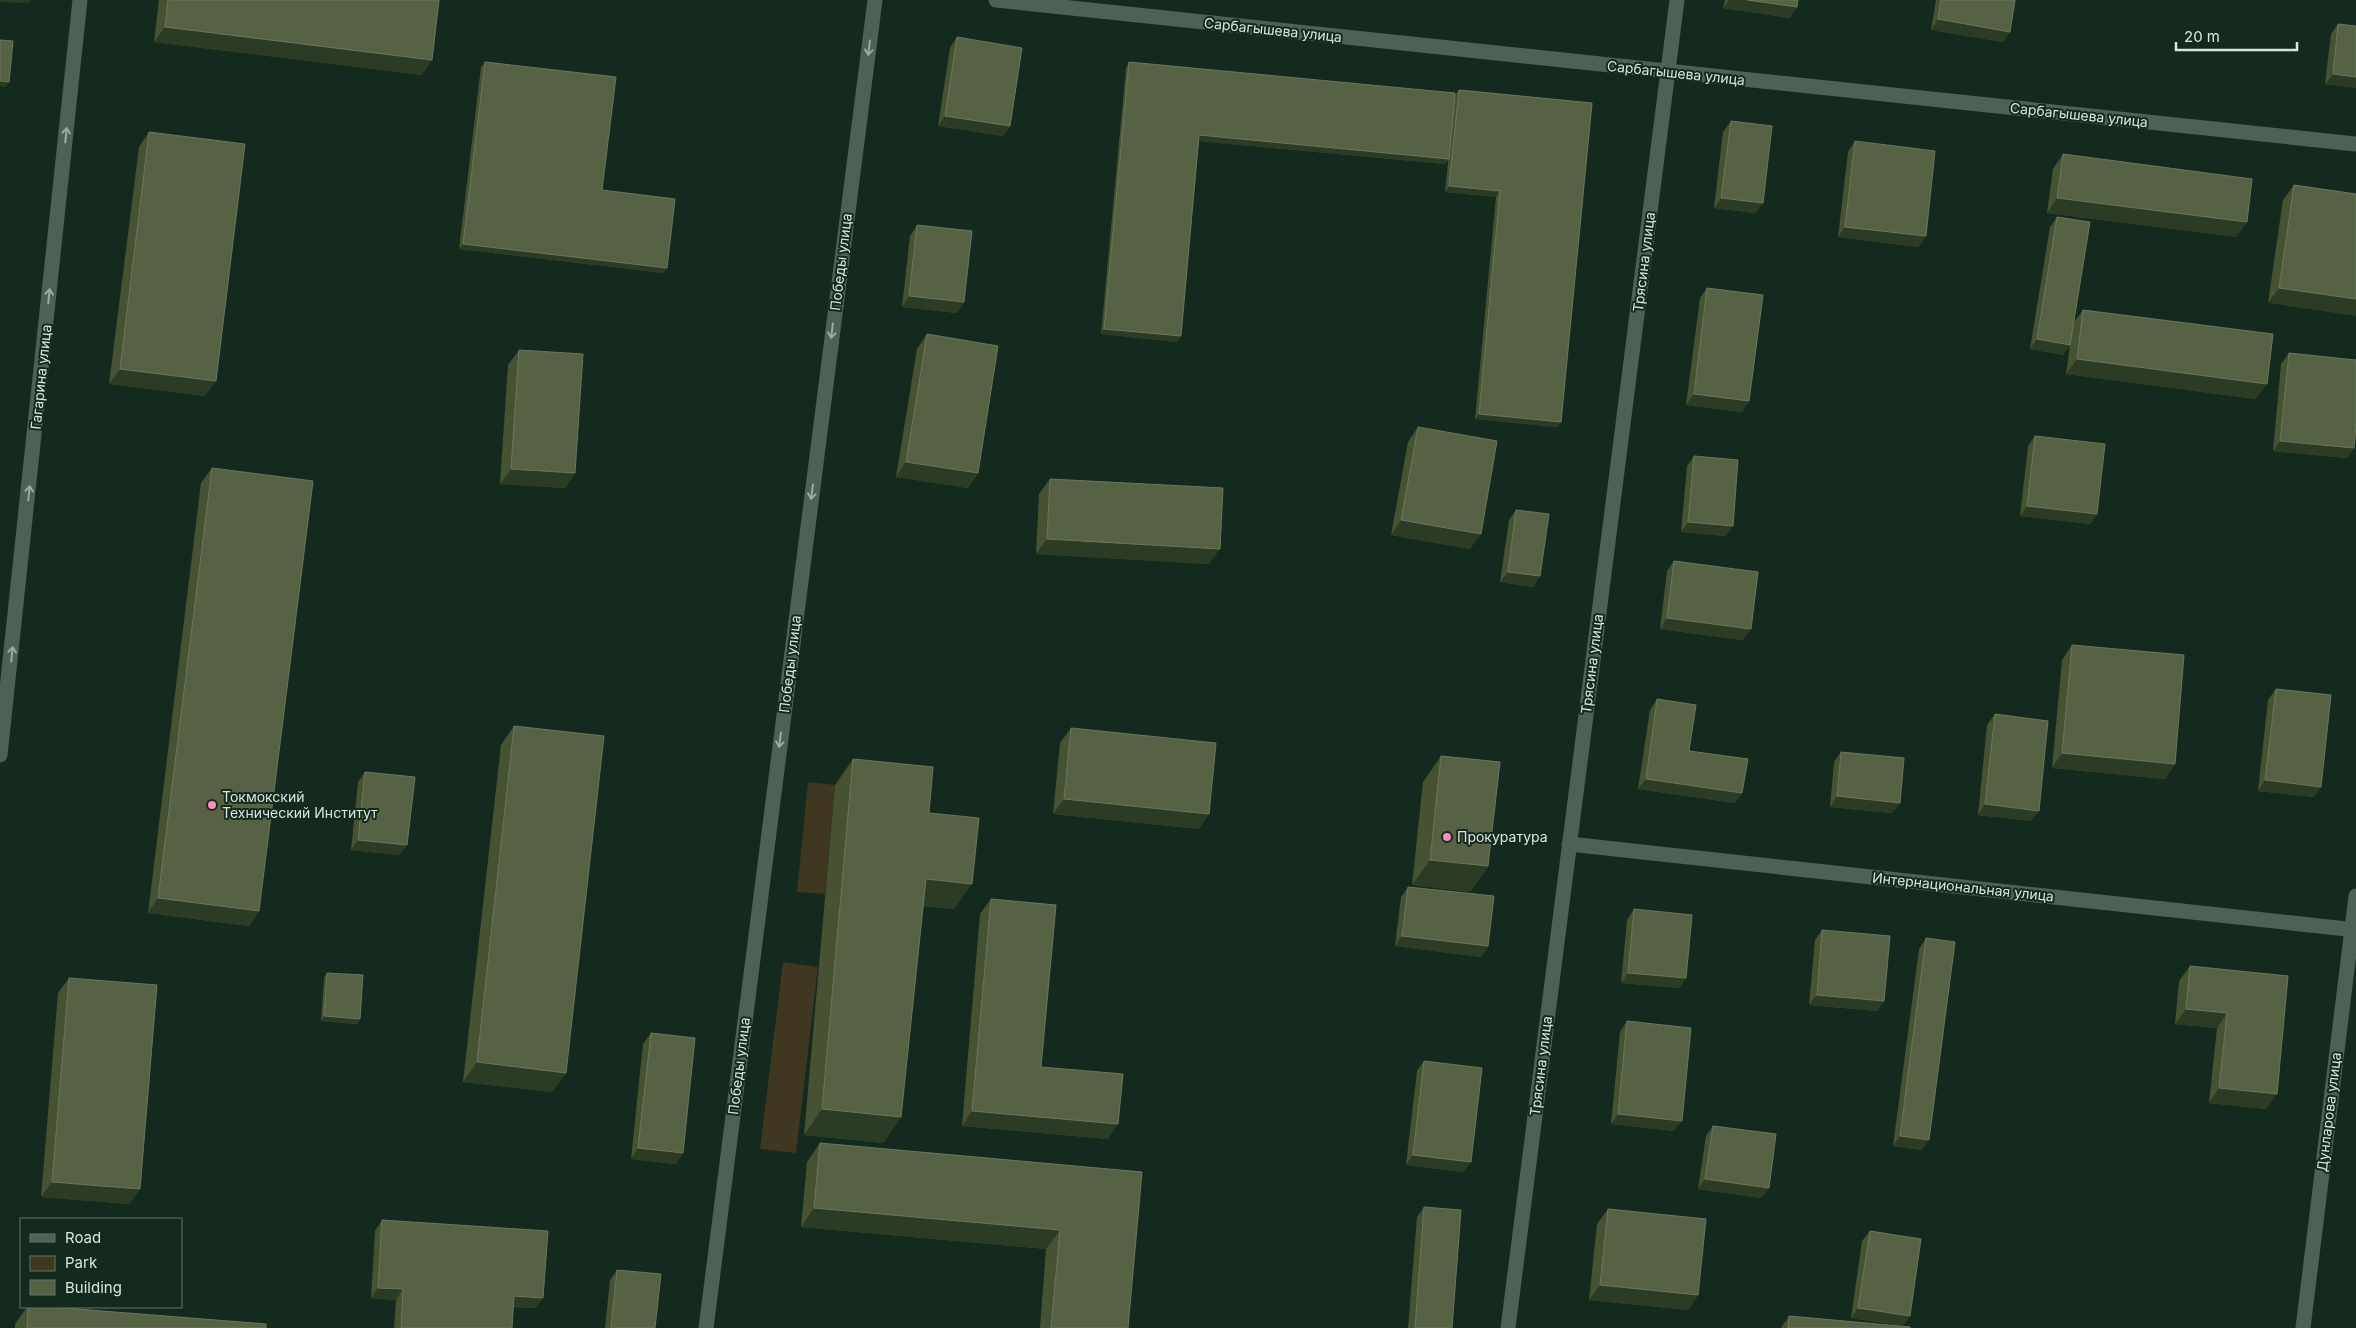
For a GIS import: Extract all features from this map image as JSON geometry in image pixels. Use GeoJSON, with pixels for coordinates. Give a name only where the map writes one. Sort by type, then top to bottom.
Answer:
{"type":"FeatureCollection","features":[{"type":"Feature","properties":{"kind":"street","name":"Гагарина улица"},"geometry":{"type":"LineString","coordinates":[[0,755],[5,676],[80,0]]}},
{"type":"Feature","properties":{"kind":"street","name":"Победы улица"},"geometry":{"type":"LineString","coordinates":[[706,1328],[875,0]]}},
{"type":"Feature","properties":{"kind":"street","name":"Сарбагышева улица"},"geometry":{"type":"LineString","coordinates":[[996,0],[2356,144]]}},
{"type":"Feature","properties":{"kind":"street","name":"Трясина улица"},"geometry":{"type":"LineString","coordinates":[[1508,1328],[1677,0]]}},
{"type":"Feature","properties":{"kind":"street","name":"Интернациональная улица"},"geometry":{"type":"LineString","coordinates":[[1569,844],[2354,930]]}},
{"type":"Feature","properties":{"kind":"street","name":"Дунларова улица"},"geometry":{"type":"LineString","coordinates":[[2303,1328],[2354,930],[2356,896]]}},
{"type":"Feature","properties":{"kind":"green space"},"geometry":{"type":"Polygon","coordinates":[[[808,782],[835,785],[825,894],[797,892],[808,782]]]}},
{"type":"Feature","properties":{"kind":"green space"},"geometry":{"type":"Polygon","coordinates":[[[783,962],[818,967],[796,1153],[760,1149],[783,962]]]}},
{"type":"Feature","properties":{"kind":"building"},"geometry":{"type":"Polygon","coordinates":[[[168,0],[439,0],[432,60],[165,27],[168,0]]]}},
{"type":"Feature","properties":{"kind":"building"},"geometry":{"type":"Polygon","coordinates":[[[1747,0],[1798,0],[1797,7],[1747,0]]]}},
{"type":"Feature","properties":{"kind":"building"},"geometry":{"type":"Polygon","coordinates":[[[1941,0],[2015,0],[2010,32],[1938,19],[1941,0]]]}},
{"type":"Feature","properties":{"kind":"building"},"geometry":{"type":"Polygon","coordinates":[[[2338,24],[2356,26],[2356,77],[2333,74],[2338,24]]]}},
{"type":"Feature","properties":{"kind":"building"},"geometry":{"type":"Polygon","coordinates":[[[957,37],[1022,48],[1010,126],[945,116],[957,37]]]}},
{"type":"Feature","properties":{"kind":"building"},"geometry":{"type":"Polygon","coordinates":[[[0,40],[13,41],[9,82],[0,81],[0,40]]]}},
{"type":"Feature","properties":{"kind":"building"},"geometry":{"type":"Polygon","coordinates":[[[485,62],[616,77],[602,190],[675,199],[667,268],[463,244],[485,62]]]}},
{"type":"Feature","properties":{"kind":"building"},"geometry":{"type":"Polygon","coordinates":[[[1129,62],[1455,93],[1449,159],[1199,135],[1181,336],[1104,329],[1129,62]]]}},
{"type":"Feature","properties":{"kind":"building"},"geometry":{"type":"Polygon","coordinates":[[[1459,90],[1592,103],[1561,422],[1479,414],[1500,191],[1449,186],[1459,90]]]}},
{"type":"Feature","properties":{"kind":"building"},"geometry":{"type":"Polygon","coordinates":[[[1731,121],[1772,126],[1763,203],[1721,198],[1731,121]]]}},
{"type":"Feature","properties":{"kind":"building"},"geometry":{"type":"Polygon","coordinates":[[[149,132],[245,144],[216,381],[120,369],[149,132]]]}},
{"type":"Feature","properties":{"kind":"building"},"geometry":{"type":"Polygon","coordinates":[[[1855,141],[1935,151],[1926,236],[1845,227],[1855,141]]]}},
{"type":"Feature","properties":{"kind":"building"},"geometry":{"type":"Polygon","coordinates":[[[2063,154],[2252,179],[2247,222],[2057,198],[2063,154]]]}},
{"type":"Feature","properties":{"kind":"building"},"geometry":{"type":"Polygon","coordinates":[[[2294,185],[2356,194],[2356,299],[2279,288],[2294,185]]]}},
{"type":"Feature","properties":{"kind":"building"},"geometry":{"type":"Polygon","coordinates":[[[2057,217],[2090,222],[2070,345],[2037,339],[2057,217]]]}},
{"type":"Feature","properties":{"kind":"building"},"geometry":{"type":"Polygon","coordinates":[[[917,225],[972,231],[964,302],[909,296],[917,225]]]}},
{"type":"Feature","properties":{"kind":"building"},"geometry":{"type":"Polygon","coordinates":[[[1707,288],[1763,295],[1749,401],[1694,394],[1707,288]]]}},
{"type":"Feature","properties":{"kind":"building"},"geometry":{"type":"Polygon","coordinates":[[[2083,310],[2273,334],[2267,384],[2077,359],[2083,310]]]}},
{"type":"Feature","properties":{"kind":"building"},"geometry":{"type":"Polygon","coordinates":[[[927,334],[998,346],[978,473],[906,462],[927,334]]]}},
{"type":"Feature","properties":{"kind":"building"},"geometry":{"type":"Polygon","coordinates":[[[519,350],[583,354],[575,473],[511,469],[519,350]]]}},
{"type":"Feature","properties":{"kind":"building"},"geometry":{"type":"Polygon","coordinates":[[[2289,353],[2356,360],[2354,448],[2280,441],[2289,353]]]}},
{"type":"Feature","properties":{"kind":"building"},"geometry":{"type":"Polygon","coordinates":[[[1418,427],[1497,441],[1481,534],[1401,520],[1418,427]]]}},
{"type":"Feature","properties":{"kind":"building"},"geometry":{"type":"Polygon","coordinates":[[[2035,436],[2105,444],[2097,514],[2027,506],[2035,436]]]}},
{"type":"Feature","properties":{"kind":"building"},"geometry":{"type":"Polygon","coordinates":[[[1694,456],[1738,460],[1733,526],[1688,522],[1694,456]]]}},
{"type":"Feature","properties":{"kind":"building","name":"Токмокский Технический Институт"},"geometry":{"type":"Polygon","coordinates":[[[212,468],[313,481],[259,911],[158,898],[212,468]]]}},
{"type":"Feature","properties":{"kind":"building"},"geometry":{"type":"Polygon","coordinates":[[[1050,479],[1223,488],[1220,549],[1047,539],[1050,479]]]}},
{"type":"Feature","properties":{"kind":"building"},"geometry":{"type":"Polygon","coordinates":[[[1516,510],[1549,514],[1540,576],[1508,572],[1516,510]]]}},
{"type":"Feature","properties":{"kind":"building"},"geometry":{"type":"Polygon","coordinates":[[[1674,561],[1758,572],[1751,629],[1667,618],[1674,561]]]}},
{"type":"Feature","properties":{"kind":"building"},"geometry":{"type":"Polygon","coordinates":[[[2072,645],[2184,655],[2175,764],[2062,753],[2072,645]]]}},
{"type":"Feature","properties":{"kind":"building"},"geometry":{"type":"Polygon","coordinates":[[[2276,689],[2331,695],[2321,787],[2265,780],[2276,689]]]}},
{"type":"Feature","properties":{"kind":"building"},"geometry":{"type":"Polygon","coordinates":[[[1657,699],[1696,705],[1689,751],[1748,759],[1742,793],[1646,779],[1657,699]]]}},
{"type":"Feature","properties":{"kind":"building"},"geometry":{"type":"Polygon","coordinates":[[[1995,714],[2048,721],[2039,811],[1985,804],[1995,714]]]}},
{"type":"Feature","properties":{"kind":"building"},"geometry":{"type":"Polygon","coordinates":[[[514,726],[604,736],[566,1073],[477,1062],[514,726]]]}},
{"type":"Feature","properties":{"kind":"building"},"geometry":{"type":"Polygon","coordinates":[[[1071,728],[1216,743],[1209,814],[1064,799],[1071,728]]]}},
{"type":"Feature","properties":{"kind":"building"},"geometry":{"type":"Polygon","coordinates":[[[1841,752],[1904,758],[1900,803],[1837,796],[1841,752]]]}},
{"type":"Feature","properties":{"kind":"building"},"geometry":{"type":"Polygon","coordinates":[[[1441,756],[1500,762],[1488,866],[1430,860],[1441,756]]]}},
{"type":"Feature","properties":{"kind":"building"},"geometry":{"type":"Polygon","coordinates":[[[853,759],[933,767],[929,813],[979,818],[972,884],[926,879],[901,1117],[822,1109],[853,759]]]}},
{"type":"Feature","properties":{"kind":"building"},"geometry":{"type":"Polygon","coordinates":[[[365,772],[415,777],[407,845],[358,840],[365,772]]]}},
{"type":"Feature","properties":{"kind":"building"},"geometry":{"type":"Polygon","coordinates":[[[1408,887],[1494,896],[1488,946],[1402,936],[1408,887]]]}},
{"type":"Feature","properties":{"kind":"building"},"geometry":{"type":"Polygon","coordinates":[[[991,899],[1056,905],[1041,1067],[1123,1074],[1118,1124],[972,1111],[991,899]]]}},
{"type":"Feature","properties":{"kind":"building"},"geometry":{"type":"Polygon","coordinates":[[[1634,909],[1692,915],[1686,978],[1628,973],[1634,909]]]}},
{"type":"Feature","properties":{"kind":"building"},"geometry":{"type":"Polygon","coordinates":[[[1822,930],[1890,936],[1884,1001],[1817,995],[1822,930]]]}},
{"type":"Feature","properties":{"kind":"building"},"geometry":{"type":"Polygon","coordinates":[[[1926,938],[1955,942],[1929,1140],[1900,1136],[1926,938]]]}},
{"type":"Feature","properties":{"kind":"building"},"geometry":{"type":"Polygon","coordinates":[[[2190,966],[2288,976],[2277,1094],[2219,1088],[2227,1013],[2186,1009],[2190,966]]]}},
{"type":"Feature","properties":{"kind":"building"},"geometry":{"type":"Polygon","coordinates":[[[327,973],[363,975],[360,1019],[324,1016],[327,973]]]}},
{"type":"Feature","properties":{"kind":"building"},"geometry":{"type":"Polygon","coordinates":[[[69,978],[157,985],[140,1189],[52,1182],[69,978]]]}},
{"type":"Feature","properties":{"kind":"building"},"geometry":{"type":"Polygon","coordinates":[[[1627,1021],[1691,1028],[1682,1121],[1618,1114],[1627,1021]]]}},
{"type":"Feature","properties":{"kind":"building"},"geometry":{"type":"Polygon","coordinates":[[[651,1033],[695,1038],[683,1153],[638,1148],[651,1033]]]}},
{"type":"Feature","properties":{"kind":"building"},"geometry":{"type":"Polygon","coordinates":[[[1424,1061],[1482,1068],[1471,1162],[1413,1155],[1424,1061]]]}},
{"type":"Feature","properties":{"kind":"building"},"geometry":{"type":"Polygon","coordinates":[[[1713,1126],[1776,1134],[1769,1188],[1705,1179],[1713,1126]]]}},
{"type":"Feature","properties":{"kind":"building"},"geometry":{"type":"Polygon","coordinates":[[[820,1143],[1142,1172],[1128,1328],[1051,1328],[1060,1230],[814,1208],[820,1143]]]}},
{"type":"Feature","properties":{"kind":"building"},"geometry":{"type":"Polygon","coordinates":[[[1424,1207],[1461,1210],[1452,1328],[1415,1328],[1424,1207]]]}},
{"type":"Feature","properties":{"kind":"building"},"geometry":{"type":"Polygon","coordinates":[[[1608,1209],[1706,1219],[1698,1295],[1600,1285],[1608,1209]]]}},
{"type":"Feature","properties":{"kind":"building"},"geometry":{"type":"Polygon","coordinates":[[[382,1220],[548,1231],[543,1298],[514,1296],[512,1328],[401,1328],[403,1289],[378,1288],[382,1220]]]}},
{"type":"Feature","properties":{"kind":"building"},"geometry":{"type":"Polygon","coordinates":[[[1870,1231],[1921,1239],[1910,1316],[1858,1308],[1870,1231]]]}},
{"type":"Feature","properties":{"kind":"building"},"geometry":{"type":"Polygon","coordinates":[[[617,1270],[661,1274],[655,1328],[611,1328],[617,1270]]]}},
{"type":"Feature","properties":{"kind":"building"},"geometry":{"type":"Polygon","coordinates":[[[28,1308],[65,1308],[266,1324],[266,1328],[27,1328],[28,1308]]]}},
{"type":"Feature","properties":{"kind":"building"},"geometry":{"type":"Polygon","coordinates":[[[1789,1316],[1910,1327],[1910,1328],[1788,1328],[1789,1316]]]}},
{"type":"Feature","properties":{"kind":"place","name":"Токмокский Технический Институт"},"geometry":{"type":"Point","coordinates":[212,805]}},
{"type":"Feature","properties":{"kind":"place","name":"Прокуратура"},"geometry":{"type":"Point","coordinates":[1447,837]}}]}
